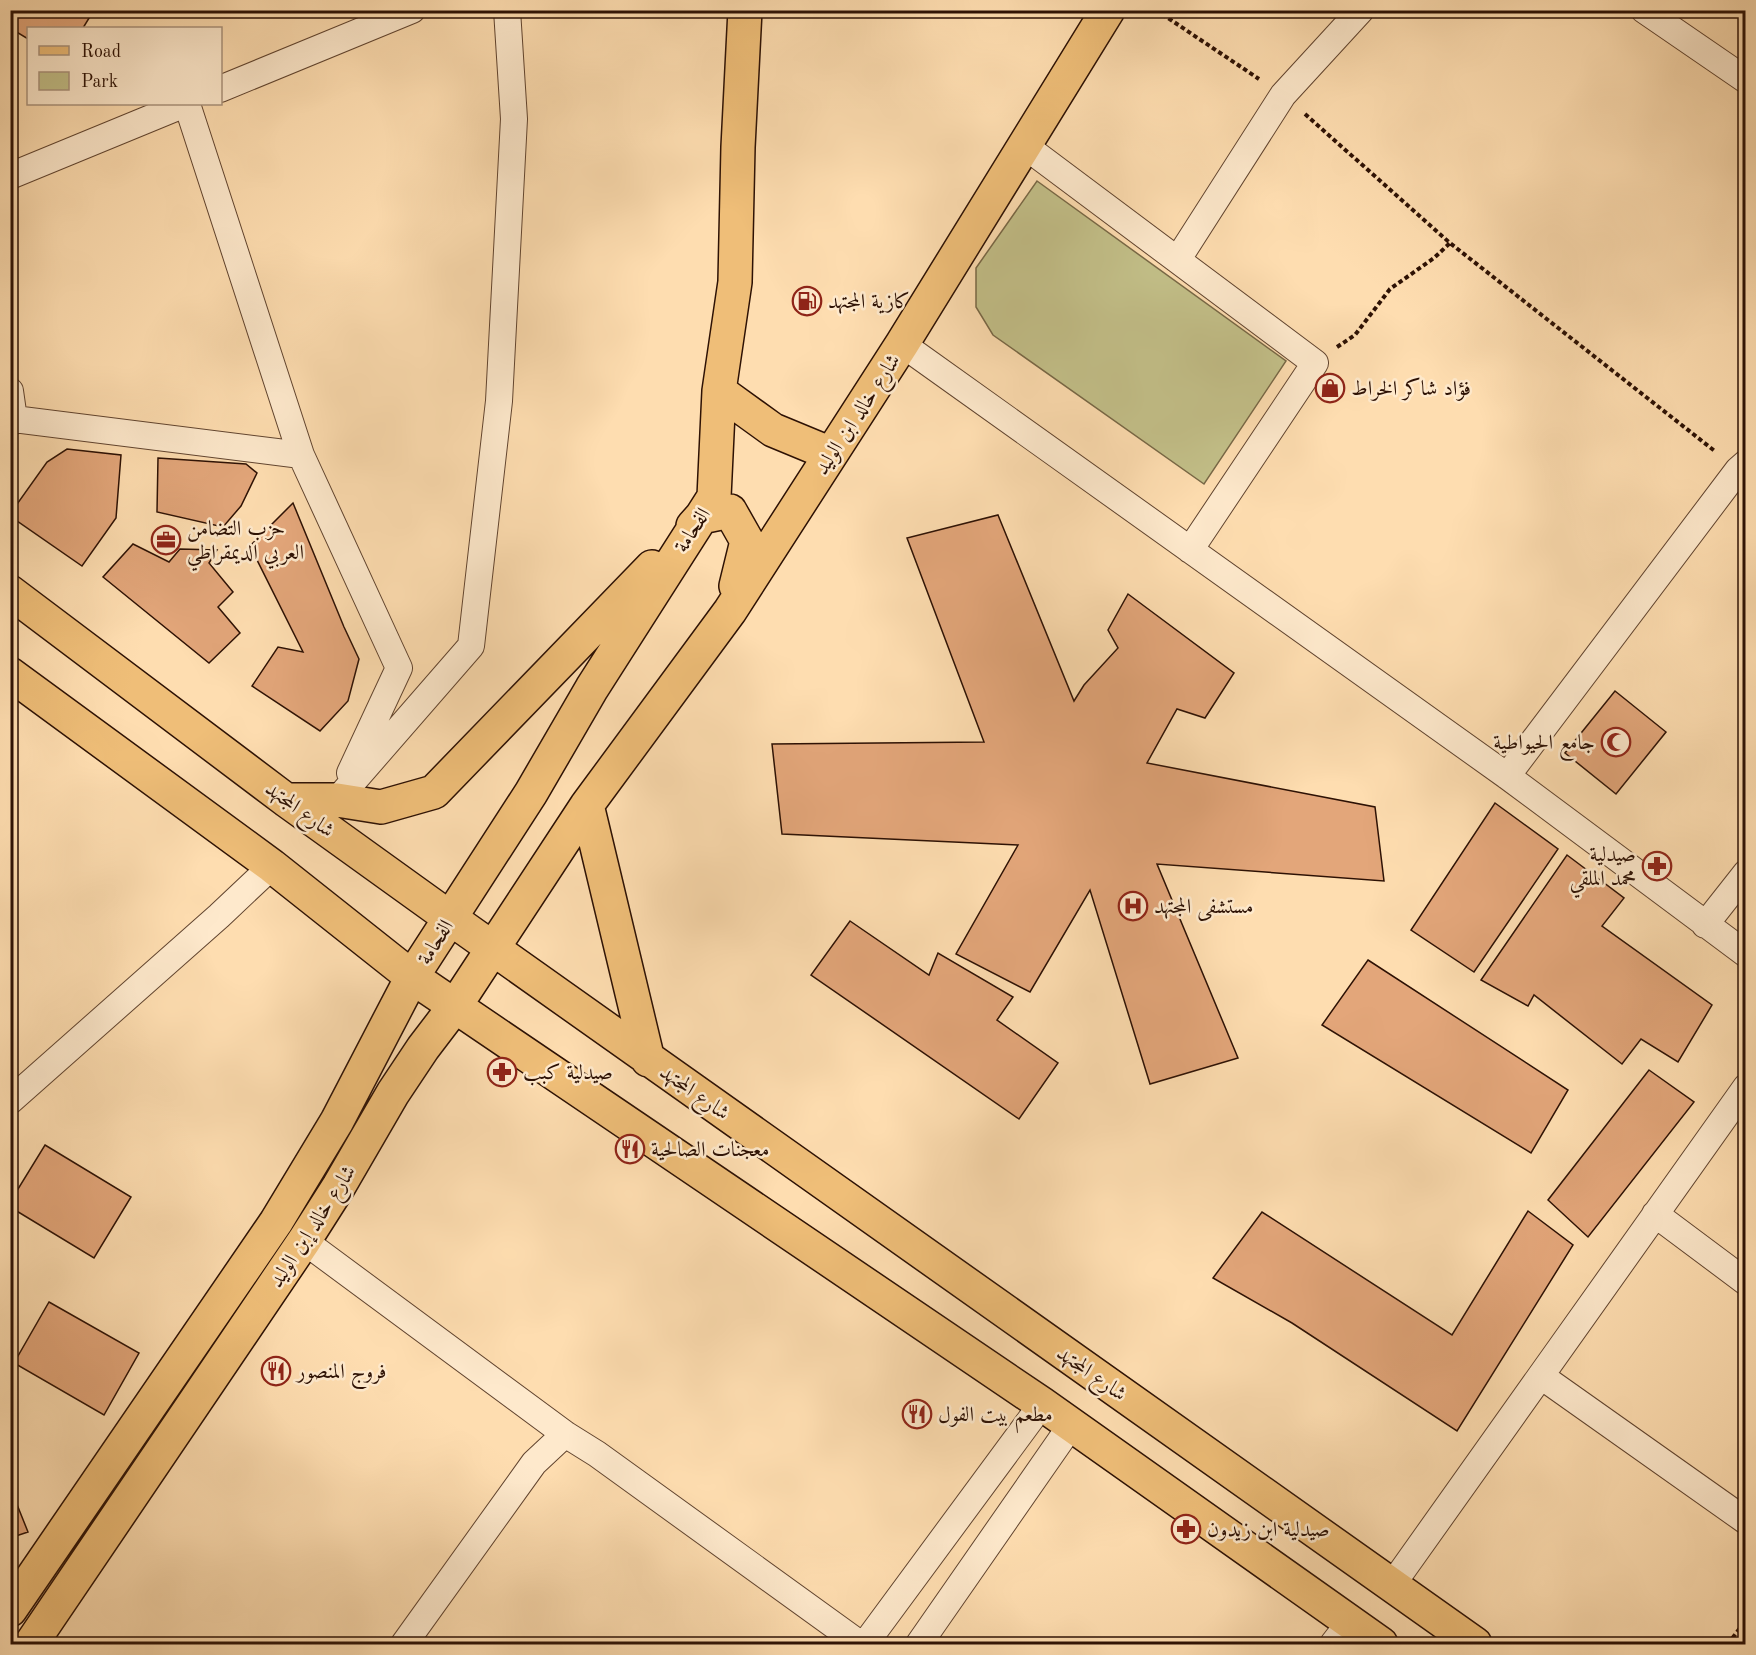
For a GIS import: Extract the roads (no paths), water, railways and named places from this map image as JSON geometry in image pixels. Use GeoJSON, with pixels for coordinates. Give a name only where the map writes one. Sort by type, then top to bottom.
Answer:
{"type":"FeatureCollection","features":[{"type":"Feature","properties":{"kind":"main road","name":"الفحامة"},"geometry":{"type":"LineString","coordinates":[[412,977],[531,793],[592,688],[714,497],[719,391],[735,282],[738,147],[745,10]]}},
{"type":"Feature","properties":{"kind":"main road","name":"شارع خالد ابن الوليد"},"geometry":{"type":"LineString","coordinates":[[587,805],[730,611],[902,344],[1108,10]]}},
{"type":"Feature","properties":{"kind":"main road"},"geometry":{"type":"LineString","coordinates":[[719,391],[773,430],[831,454]]}},
{"type":"Feature","properties":{"kind":"main road"},"geometry":{"type":"LineString","coordinates":[[286,800],[337,800],[381,807],[434,792],[701,517],[730,511],[747,542],[730,611]]}},
{"type":"Feature","properties":{"kind":"main road","name":"شارع المجتهد"},"geometry":{"type":"LineString","coordinates":[[10,592],[286,800],[492,949],[1475,1644]]}},
{"type":"Feature","properties":{"kind":"main road"},"geometry":{"type":"LineString","coordinates":[[10,674],[272,866],[412,977],[1071,1424],[1341,1633],[1381,1644]]}},
{"type":"Feature","properties":{"kind":"main road"},"geometry":{"type":"LineString","coordinates":[[587,805],[648,1060]]}},
{"type":"Feature","properties":{"kind":"main road","name":"شارع خالد إبن الوليد"},"geometry":{"type":"LineString","coordinates":[[31,1644],[304,1241],[393,1093],[455,1006],[587,805]]}},
{"type":"Feature","properties":{"kind":"main road","name":"شارع خالد إبن الوليد"},"geometry":{"type":"LineString","coordinates":[[10,1610],[276,1222],[342,1112],[412,977]]}},
{"type":"Feature","properties":{"kind":"street"},"geometry":{"type":"LineString","coordinates":[[222,88],[412,10]]}},
{"type":"Feature","properties":{"kind":"street"},"geometry":{"type":"LineString","coordinates":[[337,800],[471,646],[500,377],[514,119],[507,10]]}},
{"type":"Feature","properties":{"kind":"street"},"geometry":{"type":"LineString","coordinates":[[1178,259],[1283,95],[1361,10]]}},
{"type":"Feature","properties":{"kind":"street"},"geometry":{"type":"LineString","coordinates":[[1644,10],[1746,80]]}},
{"type":"Feature","properties":{"kind":"street"},"geometry":{"type":"LineString","coordinates":[[10,176],[184,105]]}},
{"type":"Feature","properties":{"kind":"street"},"geometry":{"type":"LineString","coordinates":[[186,105],[302,455],[399,668],[337,800]]}},
{"type":"Feature","properties":{"kind":"street"},"geometry":{"type":"LineString","coordinates":[[1025,146],[1315,363],[1190,550]]}},
{"type":"Feature","properties":{"kind":"street"},"geometry":{"type":"LineString","coordinates":[[902,344],[1507,776],[1746,954]]}},
{"type":"Feature","properties":{"kind":"street"},"geometry":{"type":"LineString","coordinates":[[10,391],[12,421],[302,455]]}},
{"type":"Feature","properties":{"kind":"street"},"geometry":{"type":"LineString","coordinates":[[1507,776],[1742,466]]}},
{"type":"Feature","properties":{"kind":"street"},"geometry":{"type":"LineString","coordinates":[[10,1101],[219,916],[272,866]]}},
{"type":"Feature","properties":{"kind":"street"},"geometry":{"type":"LineString","coordinates":[[1705,925],[1746,873]]}},
{"type":"Feature","properties":{"kind":"street"},"geometry":{"type":"LineString","coordinates":[[1392,1585],[1746,1087]]}},
{"type":"Feature","properties":{"kind":"street"},"geometry":{"type":"LineString","coordinates":[[1656,1214],[1746,1282]]}},
{"type":"Feature","properties":{"kind":"street"},"geometry":{"type":"LineString","coordinates":[[304,1241],[565,1434],[597,1454],[860,1644]]}},
{"type":"Feature","properties":{"kind":"street"},"geometry":{"type":"LineString","coordinates":[[1540,1376],[1746,1521]]}},
{"type":"Feature","properties":{"kind":"street"},"geometry":{"type":"LineString","coordinates":[[865,1644],[1042,1404]]}},
{"type":"Feature","properties":{"kind":"street"},"geometry":{"type":"LineString","coordinates":[[919,1644],[1071,1424]]}},
{"type":"Feature","properties":{"kind":"street"},"geometry":{"type":"LineString","coordinates":[[404,1644],[534,1463],[565,1434]]}},
{"type":"Feature","properties":{"kind":"place","name":"كازية المجتهد"},"geometry":{"type":"Point","coordinates":[807,301]}},
{"type":"Feature","properties":{"kind":"place","name":"فؤاد شاكر الخراط"},"geometry":{"type":"Point","coordinates":[1330,388]}},
{"type":"Feature","properties":{"kind":"place","name":"حزب التضامن العربي الديمقراطي"},"geometry":{"type":"Point","coordinates":[166,540]}},
{"type":"Feature","properties":{"kind":"place","name":"جامع الحيواطية"},"geometry":{"type":"Point","coordinates":[1616,742]}},
{"type":"Feature","properties":{"kind":"place","name":"صيدلية محمد الملقي"},"geometry":{"type":"Point","coordinates":[1657,866]}},
{"type":"Feature","properties":{"kind":"place","name":"مستشفى المجتهد"},"geometry":{"type":"Point","coordinates":[1133,906]}},
{"type":"Feature","properties":{"kind":"place","name":"صيدلية كبب"},"geometry":{"type":"Point","coordinates":[502,1072]}},
{"type":"Feature","properties":{"kind":"place","name":"معجنات الصالحية"},"geometry":{"type":"Point","coordinates":[630,1149]}},
{"type":"Feature","properties":{"kind":"place","name":"فروج المنصور"},"geometry":{"type":"Point","coordinates":[276,1371]}},
{"type":"Feature","properties":{"kind":"place","name":"مطعم بيت الفول"},"geometry":{"type":"Point","coordinates":[917,1414]}},
{"type":"Feature","properties":{"kind":"place","name":"صيدلية ابن زيدون"},"geometry":{"type":"Point","coordinates":[1186,1529]}}]}
